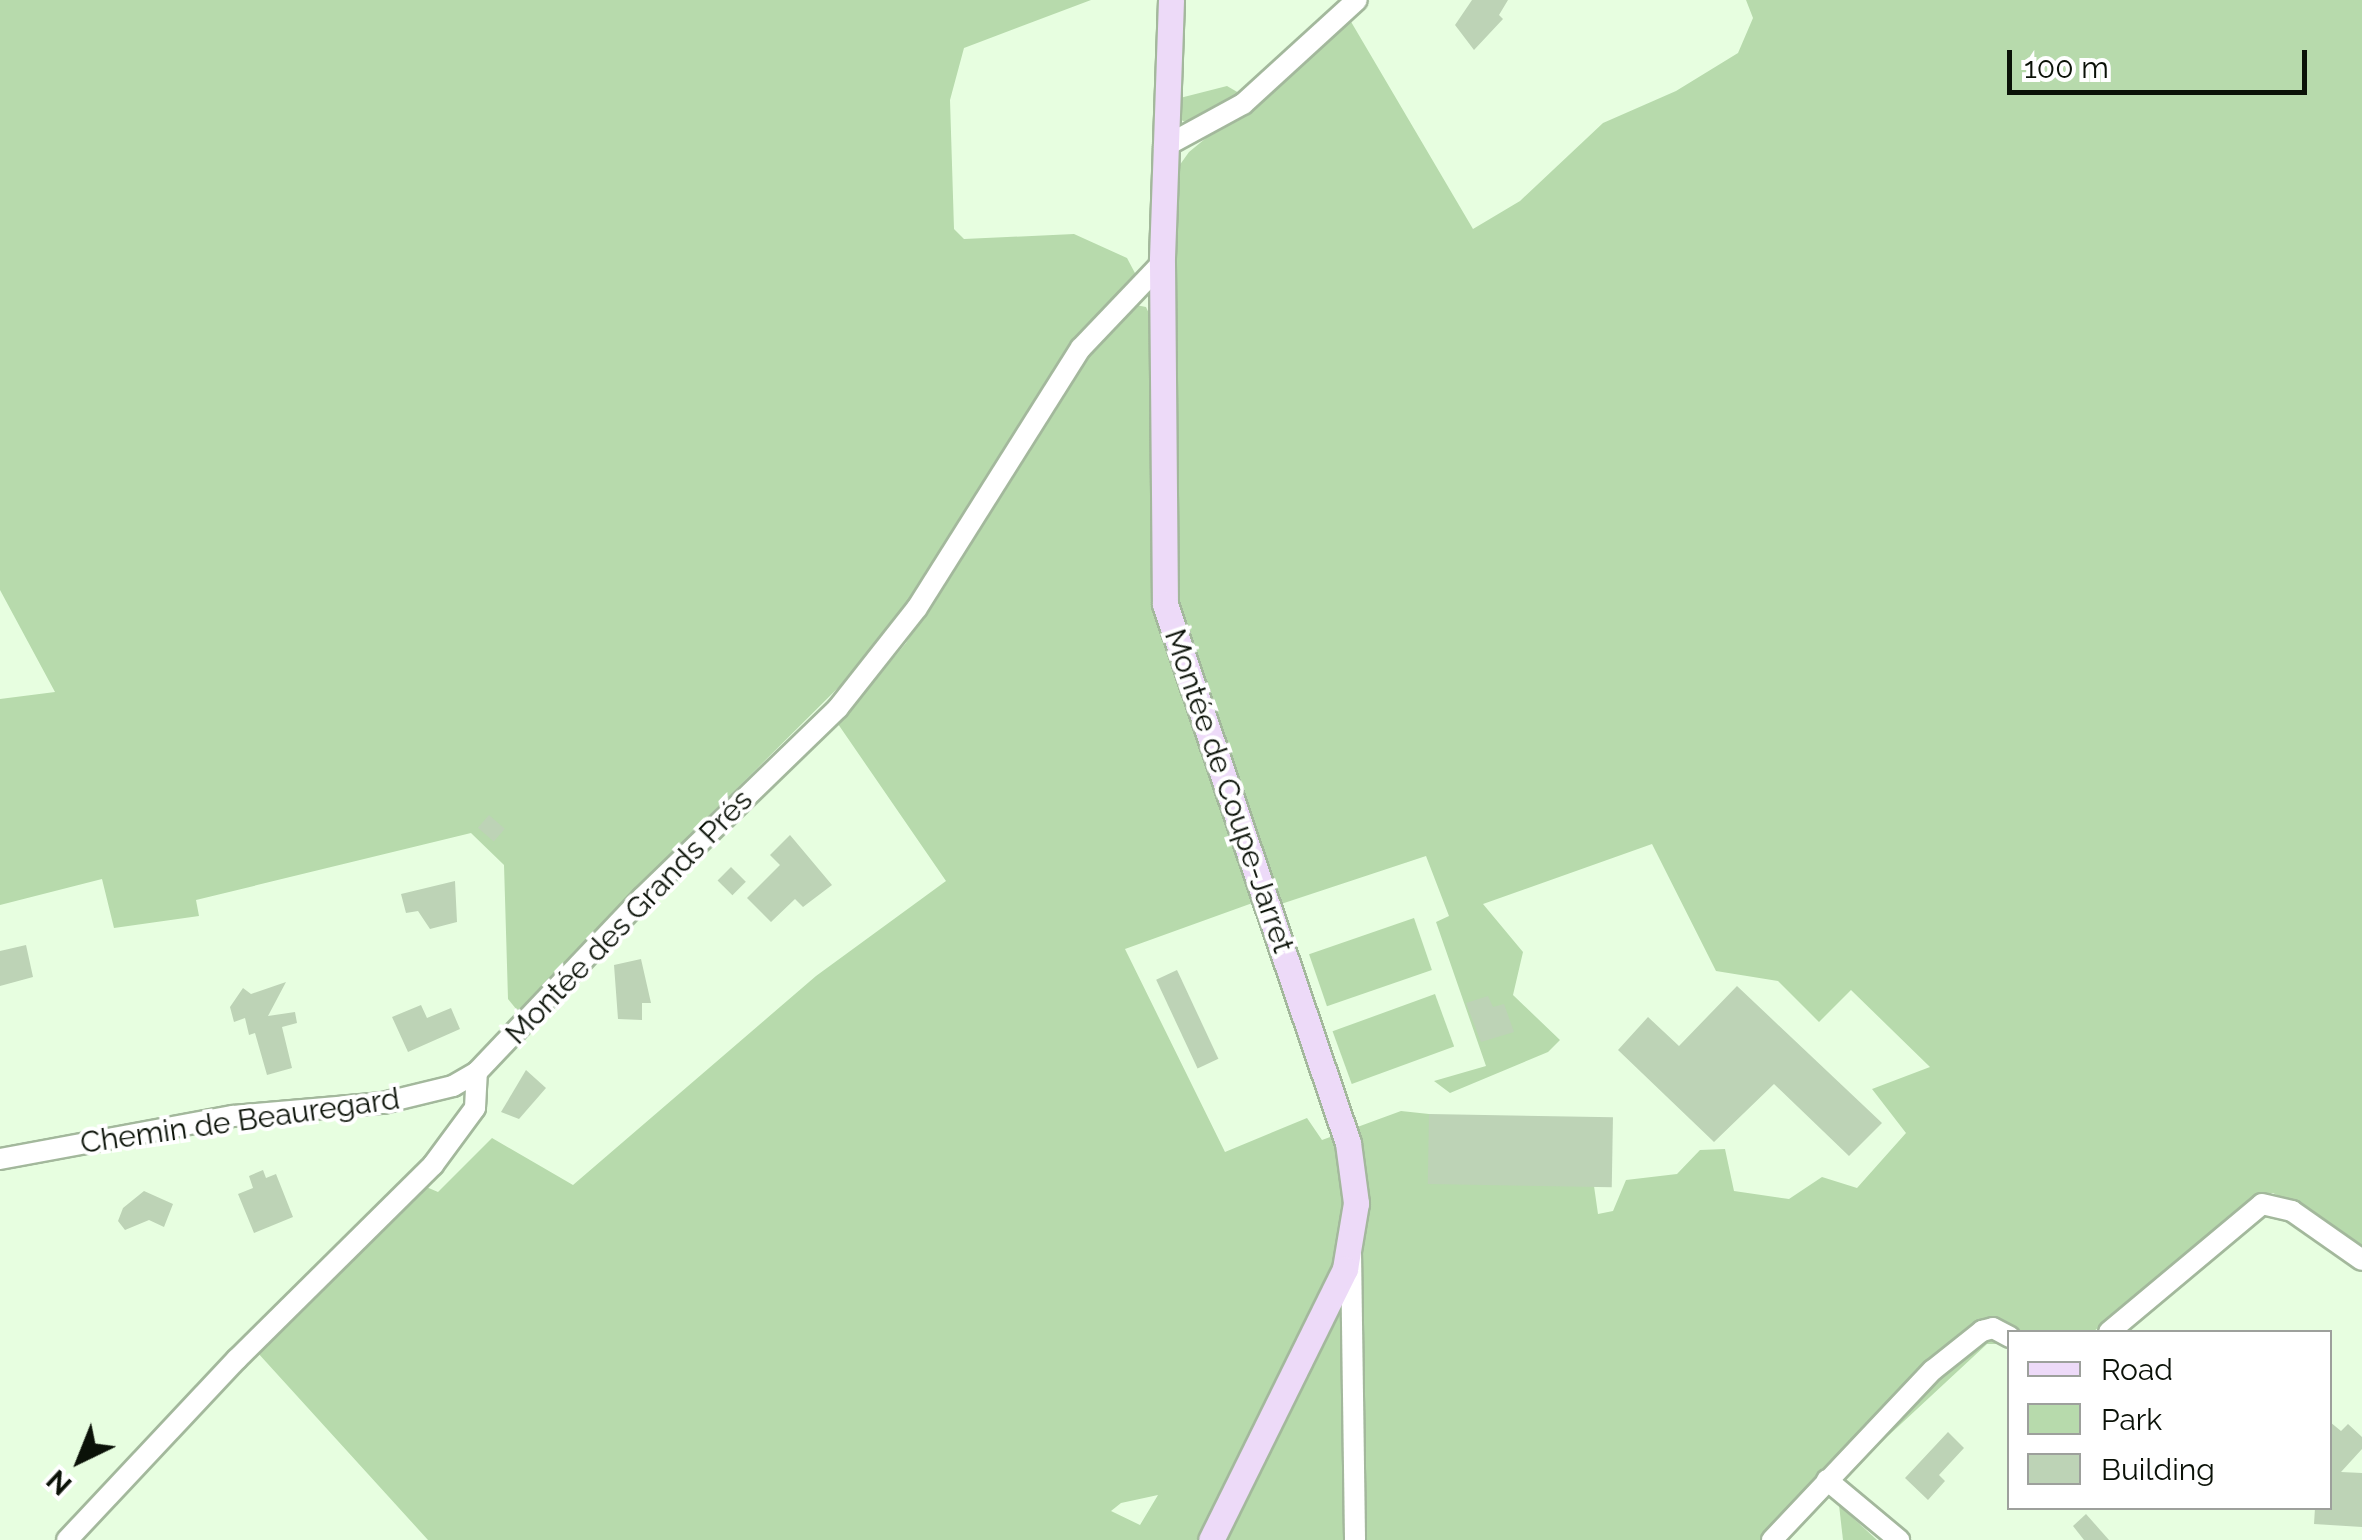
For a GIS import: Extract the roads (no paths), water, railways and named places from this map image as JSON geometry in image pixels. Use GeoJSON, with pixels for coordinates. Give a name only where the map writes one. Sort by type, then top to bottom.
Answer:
{"type":"FeatureCollection","features":[{"type":"Feature","properties":{"kind":"main road","name":"Montée de Coupe-Jarret"},"geometry":{"type":"LineString","coordinates":[[1170,0],[1162,263],[1165,604],[1348,1143],[1356,1203],[1351,1250],[1211,1540]]}},
{"type":"Feature","properties":{"kind":"street"},"geometry":{"type":"LineString","coordinates":[[1164,148],[1243,104],[1357,0]]}},
{"type":"Feature","properties":{"kind":"street","name":"Montée des Grands Prés"},"geometry":{"type":"LineString","coordinates":[[477,1072],[642,898],[838,708],[917,608],[1081,348],[1162,263]]}},
{"type":"Feature","properties":{"kind":"street"},"geometry":{"type":"LineString","coordinates":[[68,1540],[237,1358],[433,1165],[475,1108],[477,1072]]}},
{"type":"Feature","properties":{"kind":"street","name":"Chemin de Beauregard"},"geometry":{"type":"LineString","coordinates":[[0,1159],[233,1116],[383,1103],[441,1090],[477,1072]]}},
{"type":"Feature","properties":{"kind":"street"},"geometry":{"type":"LineString","coordinates":[[2110,1330],[2244,1213],[2262,1204],[2292,1211],[2362,1260]]}},
{"type":"Feature","properties":{"kind":"street"},"geometry":{"type":"LineString","coordinates":[[1351,1250],[1355,1540]]}},
{"type":"Feature","properties":{"kind":"street"},"geometry":{"type":"LineString","coordinates":[[1772,1540],[1903,1397],[1982,1331],[1993,1328],[2007,1335]]}},
{"type":"Feature","properties":{"kind":"street"},"geometry":{"type":"LineString","coordinates":[[1826,1480],[1898,1540]]}}]}
